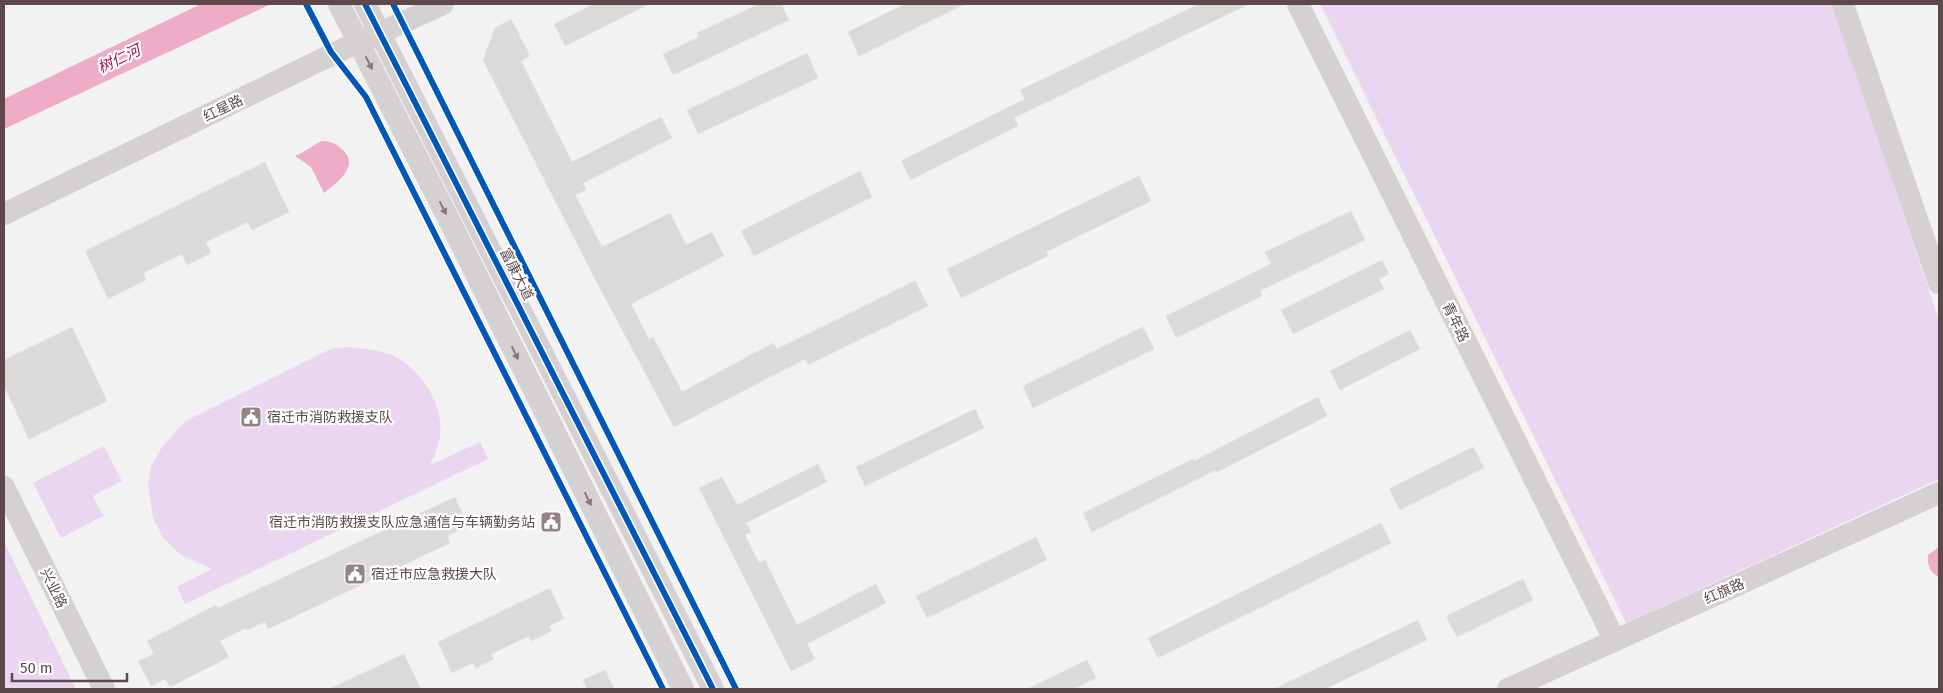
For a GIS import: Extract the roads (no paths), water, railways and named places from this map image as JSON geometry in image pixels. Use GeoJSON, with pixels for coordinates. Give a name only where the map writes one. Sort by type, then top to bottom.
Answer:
{"type":"FeatureCollection","features":[{"type":"Feature","properties":{"kind":"street"},"geometry":{"type":"LineString","coordinates":[[339,4],[682,689]]}},
{"type":"Feature","properties":{"kind":"street","name":"富康大道"},"geometry":{"type":"LineString","coordinates":[[365,4],[712,689]]}},
{"type":"Feature","properties":{"kind":"street","name":"红星路"},"geometry":{"type":"LineString","coordinates":[[4,214],[358,42],[443,4]]}},
{"type":"Feature","properties":{"kind":"street","name":"青年路"},"geometry":{"type":"LineString","coordinates":[[1298,4],[1615,641]]}},
{"type":"Feature","properties":{"kind":"street"},"geometry":{"type":"LineString","coordinates":[[1844,4],[1939,283]]}},
{"type":"Feature","properties":{"kind":"street","name":"兴业路"},"geometry":{"type":"LineString","coordinates":[[4,487],[104,689]]}},
{"type":"Feature","properties":{"kind":"street","name":"红旗路"},"geometry":{"type":"LineString","coordinates":[[1508,689],[1939,493]]}},
{"type":"Feature","properties":{"kind":"water","name":"树仁河"},"geometry":{"type":"Polygon","coordinates":[[[201,4],[271,4],[4,129],[4,99],[201,4]]]}},
{"type":"Feature","properties":{"kind":"water"},"geometry":{"type":"Polygon","coordinates":[[[322,141],[331,142],[343,150],[348,156],[349,162],[345,174],[324,193],[311,167],[295,156],[322,141]]]}},
{"type":"Feature","properties":{"kind":"water"},"geometry":{"type":"Polygon","coordinates":[[[1939,547],[1939,577],[1931,571],[1928,555],[1939,547]]]}},
{"type":"Feature","properties":{"kind":"place","name":"宿迁市消防救援支队"},"geometry":{"type":"Point","coordinates":[251,417]}},
{"type":"Feature","properties":{"kind":"place","name":"宿迁市消防救援支队应急通信与车辆勤务站"},"geometry":{"type":"Point","coordinates":[551,522]}},
{"type":"Feature","properties":{"kind":"place","name":"宿迁市应急救援大队"},"geometry":{"type":"Point","coordinates":[355,574]}}]}
